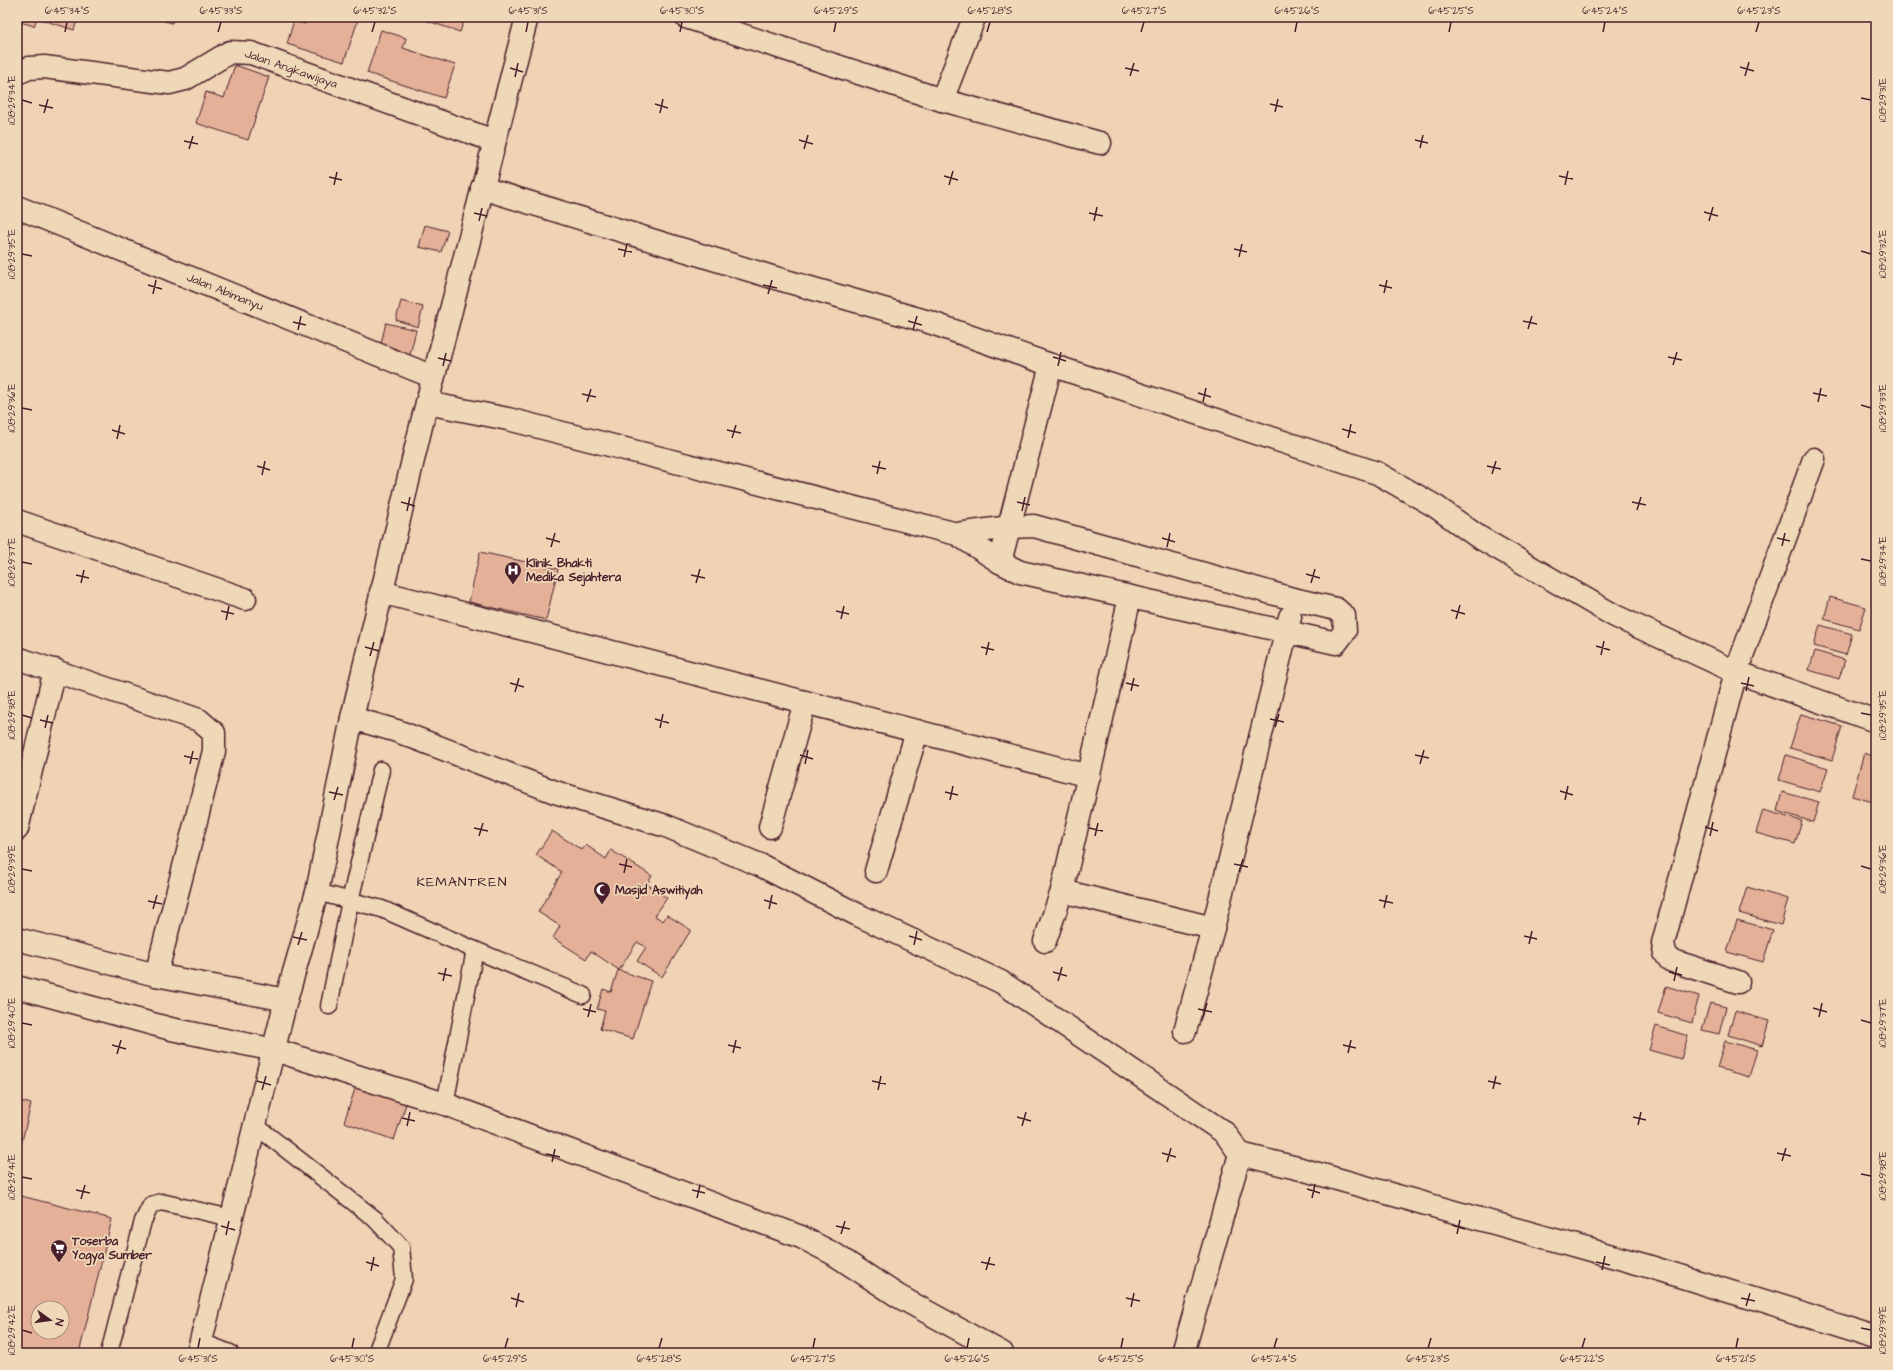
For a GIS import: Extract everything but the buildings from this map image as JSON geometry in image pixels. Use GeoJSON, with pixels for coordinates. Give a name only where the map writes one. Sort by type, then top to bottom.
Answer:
{"type":"FeatureCollection","features":[{"type":"Feature","properties":{"kind":"street"},"geometry":{"type":"LineString","coordinates":[[200,1348],[231,1218],[275,1050],[286,1000],[317,892],[352,718],[433,377],[527,17]]}},
{"type":"Feature","properties":{"kind":"street"},"geometry":{"type":"LineString","coordinates":[[686,17],[942,100],[1100,143]]}},
{"type":"Feature","properties":{"kind":"street"},"geometry":{"type":"LineString","coordinates":[[942,100],[974,18]]}},
{"type":"Feature","properties":{"kind":"street","name":"Jalan Angkawijaya"},"geometry":{"type":"LineString","coordinates":[[17,73],[29,68],[44,67],[170,83],[185,79],[230,52],[242,51],[494,141]]}},
{"type":"Feature","properties":{"kind":"street"},"geometry":{"type":"LineString","coordinates":[[482,188],[772,277],[929,322],[1051,365],[1377,473],[1435,506],[1477,536],[1614,616],[1736,672],[1876,721]]}},
{"type":"Feature","properties":{"kind":"street","name":"Jalan Abimanyu"},"geometry":{"type":"LineString","coordinates":[[17,207],[433,377]]}},
{"type":"Feature","properties":{"kind":"street"},"geometry":{"type":"LineString","coordinates":[[1000,562],[1051,365]]}},
{"type":"Feature","properties":{"kind":"street"},"geometry":{"type":"LineString","coordinates":[[427,403],[508,419],[957,534],[1000,562],[1020,572],[1336,643],[1345,630],[1344,616],[1336,609],[1293,599],[1034,526],[1010,526],[957,534]]}},
{"type":"Feature","properties":{"kind":"street"},"geometry":{"type":"LineString","coordinates":[[1738,982],[1670,960],[1664,953],[1663,943],[1736,672],[1814,459]]}},
{"type":"Feature","properties":{"kind":"street"},"geometry":{"type":"LineString","coordinates":[[17,521],[245,599]]}},
{"type":"Feature","properties":{"kind":"street"},"geometry":{"type":"LineString","coordinates":[[382,592],[1089,776]]}},
{"type":"Feature","properties":{"kind":"street"},"geometry":{"type":"LineString","coordinates":[[1045,941],[1062,891],[1130,597]]}},
{"type":"Feature","properties":{"kind":"street"},"geometry":{"type":"LineString","coordinates":[[1185,1031],[1213,928],[1287,631],[1293,599]]}},
{"type":"Feature","properties":{"kind":"street"},"geometry":{"type":"LineString","coordinates":[[17,658],[199,720],[214,733],[214,751],[156,975]]}},
{"type":"Feature","properties":{"kind":"street"},"geometry":{"type":"LineString","coordinates":[[17,829],[55,670]]}},
{"type":"Feature","properties":{"kind":"street"},"geometry":{"type":"LineString","coordinates":[[770,827],[805,702]]}},
{"type":"Feature","properties":{"kind":"street"},"geometry":{"type":"LineString","coordinates":[[352,718],[396,731],[555,792],[666,826],[760,866],[858,915],[1001,982],[1225,1133],[1240,1154],[1301,1169],[1644,1265],[1876,1337]]}},
{"type":"Feature","properties":{"kind":"street"},"geometry":{"type":"LineString","coordinates":[[876,871],[917,731]]}},
{"type":"Feature","properties":{"kind":"street"},"geometry":{"type":"LineString","coordinates":[[1062,891],[1213,928]]}},
{"type":"Feature","properties":{"kind":"street"},"geometry":{"type":"LineString","coordinates":[[17,939],[156,975],[286,1000]]}},
{"type":"Feature","properties":{"kind":"street"},"geometry":{"type":"LineString","coordinates":[[17,987],[171,1029],[275,1050],[445,1104],[802,1237],[834,1254],[915,1306],[1002,1353]]}},
{"type":"Feature","properties":{"kind":"street"},"geometry":{"type":"LineString","coordinates":[[1183,1353],[1240,1154]]}},
{"type":"Feature","properties":{"kind":"lane"},"geometry":{"type":"LineString","coordinates":[[329,1006],[350,901],[381,770]]}},
{"type":"Feature","properties":{"kind":"lane"},"geometry":{"type":"LineString","coordinates":[[317,892],[382,908],[475,950],[583,995]]}},
{"type":"Feature","properties":{"kind":"lane"},"geometry":{"type":"LineString","coordinates":[[445,1104],[475,950]]}},
{"type":"Feature","properties":{"kind":"lane"},"geometry":{"type":"LineString","coordinates":[[256,1126],[375,1219],[401,1247],[404,1279],[376,1353]]}},
{"type":"Feature","properties":{"kind":"lane"},"geometry":{"type":"LineString","coordinates":[[109,1353],[143,1221],[151,1205],[161,1202],[231,1218]]}},
{"type":"Feature","properties":{"kind":"lane"},"geometry":{"type":"LineString","coordinates":[[200,1348],[230,1353]]}},
{"type":"Feature","properties":{"kind":"place","name":"Klinik Bhakti Medika Sejahtera"},"geometry":{"type":"Point","coordinates":[513,585]}},
{"type":"Feature","properties":{"kind":"place","name":"Masjid Aswitiyah"},"geometry":{"type":"Point","coordinates":[602,905]}},
{"type":"Feature","properties":{"kind":"place","name":"Toserba Yogya Sumber"},"geometry":{"type":"Point","coordinates":[59,1263]}},
{"type":"Feature","properties":{"kind":"district","name":"KEMANTREN"},"geometry":{"type":"Point","coordinates":[462,882]}}]}
